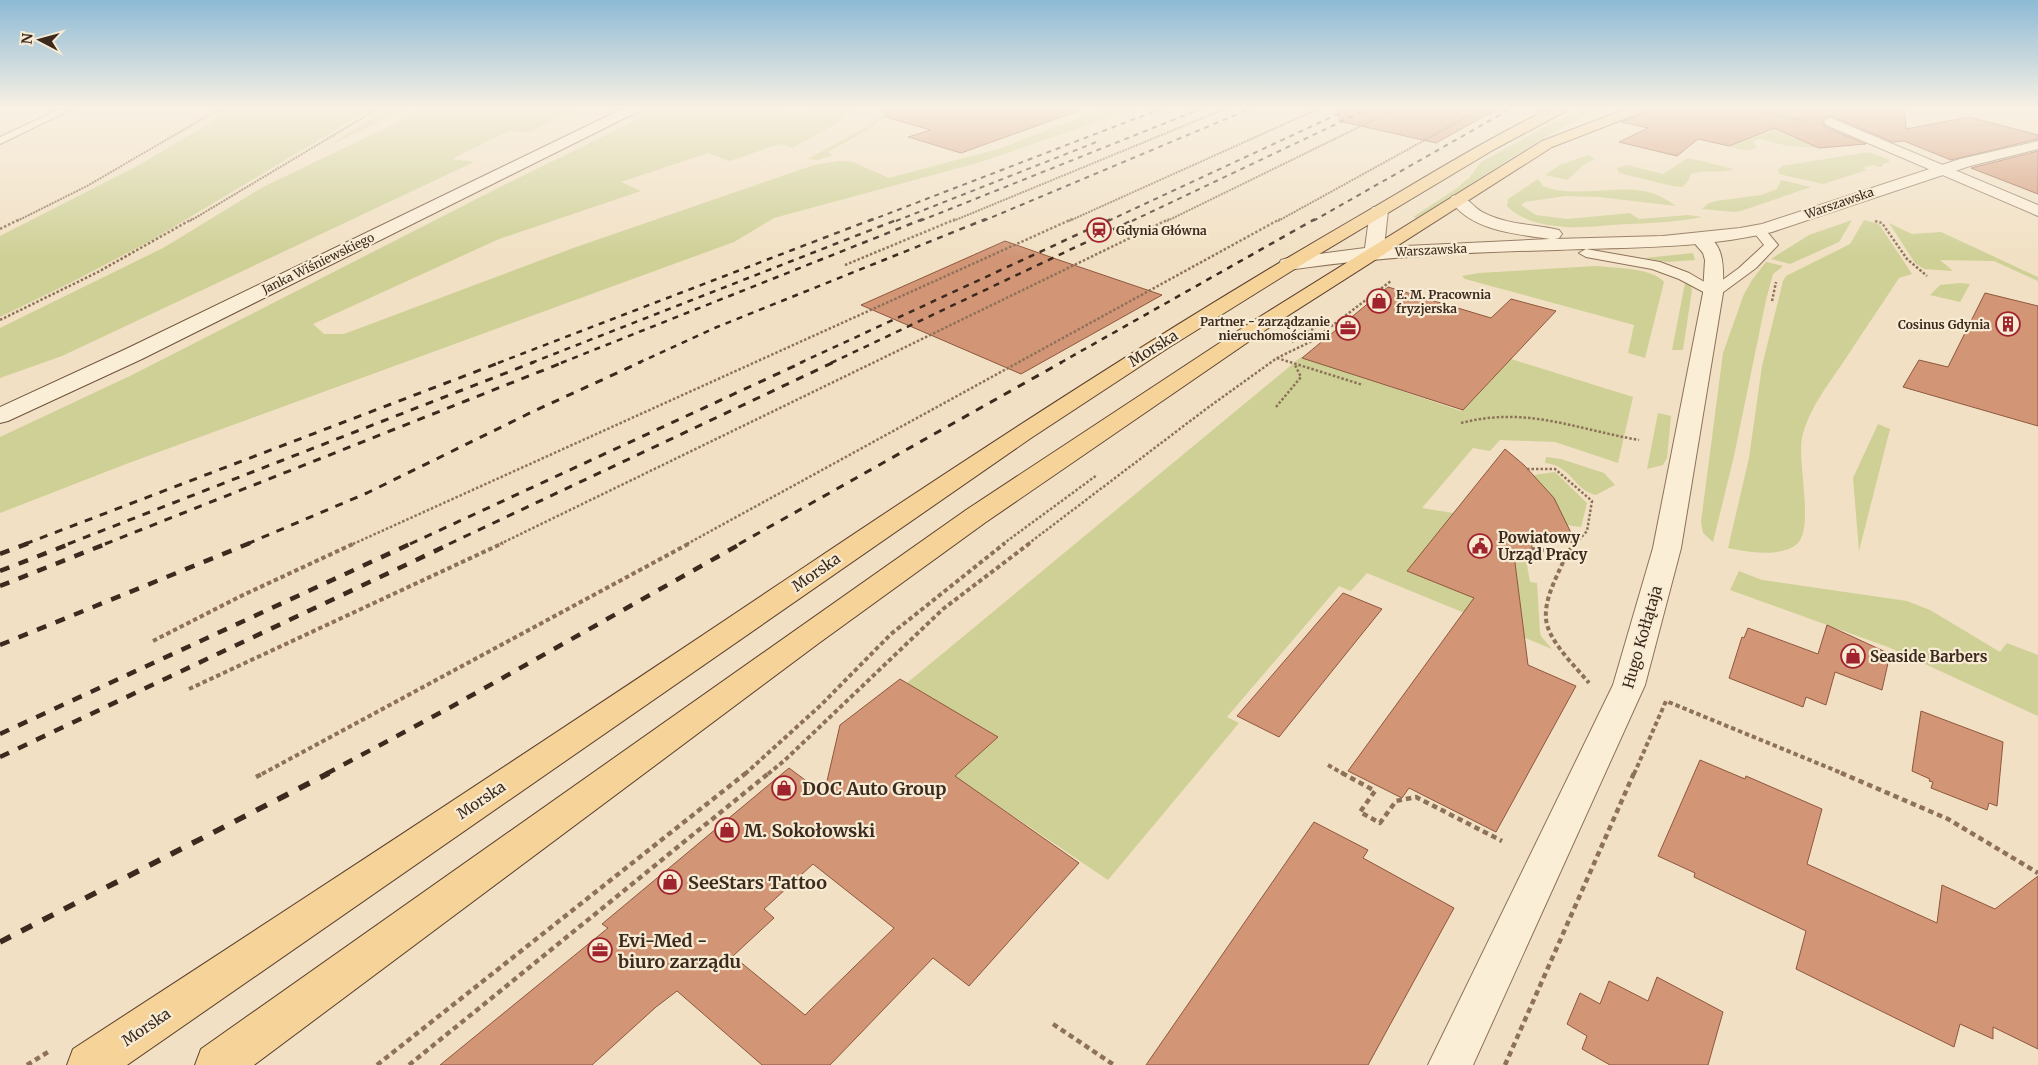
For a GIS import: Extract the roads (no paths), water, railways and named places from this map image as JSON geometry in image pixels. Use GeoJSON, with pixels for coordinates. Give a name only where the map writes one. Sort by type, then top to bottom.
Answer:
{"type":"FeatureCollection","features":[{"type":"Feature","properties":{"kind":"main road","name":"Morska"},"geometry":{"type":"LineString","coordinates":[[89,1065],[726,635],[965,470],[1151,348],[1288,264],[1471,158]]}},
{"type":"Feature","properties":{"kind":"main road"},"geometry":{"type":"LineString","coordinates":[[218,1065],[976,516],[1260,325],[1526,158]]}},
{"type":"Feature","properties":{"kind":"street","name":"Janka Wiśniewskiego"},"geometry":{"type":"LineString","coordinates":[[0,416],[134,354],[533,158]]}},
{"type":"Feature","properties":{"kind":"street"},"geometry":{"type":"LineString","coordinates":[[1913,158],[2038,210]]}},
{"type":"Feature","properties":{"kind":"street","name":"Warszawska"},"geometry":{"type":"LineString","coordinates":[[1288,264],[1374,253],[1560,244],[1637,244],[1700,240],[1758,230],[1983,158]]}},
{"type":"Feature","properties":{"kind":"street","name":"Warszawska"},"geometry":{"type":"LineString","coordinates":[[1458,200],[1464,208],[1481,218],[1501,224],[1551,234],[1637,244]]}},
{"type":"Feature","properties":{"kind":"street","name":"Warszawska"},"geometry":{"type":"LineString","coordinates":[[1374,253],[1379,211]]}},
{"type":"Feature","properties":{"kind":"street","name":"Hugo Kołłątaja"},"geometry":{"type":"LineString","coordinates":[[1450,1065],[1630,685],[1667,548],[1713,292],[1714,260],[1712,252],[1700,240]]}},
{"type":"Feature","properties":{"kind":"street","name":"Warszawska"},"geometry":{"type":"LineString","coordinates":[[1374,253],[1402,261],[1419,262],[1544,257],[1586,253],[1637,244]]}},
{"type":"Feature","properties":{"kind":"lane"},"geometry":{"type":"LineString","coordinates":[[1586,253],[1655,264],[1684,276],[1713,292],[1736,278],[1758,260],[1770,245],[1758,230]]}},
{"type":"Feature","properties":{"kind":"railway"},"geometry":{"type":"LineString","coordinates":[[869,221],[1034,158]]}},
{"type":"Feature","properties":{"kind":"railway"},"geometry":{"type":"LineString","coordinates":[[896,221],[1057,158]]}},
{"type":"Feature","properties":{"kind":"railway"},"geometry":{"type":"LineString","coordinates":[[920,221],[1079,158]]}},
{"type":"Feature","properties":{"kind":"railway"},"geometry":{"type":"LineString","coordinates":[[983,221],[1134,158]]}},
{"type":"Feature","properties":{"kind":"railway"},"geometry":{"type":"LineString","coordinates":[[1108,221],[1244,158]]}},
{"type":"Feature","properties":{"kind":"railway"},"geometry":{"type":"LineString","coordinates":[[1132,221],[1265,158]]}},
{"type":"Feature","properties":{"kind":"railway"},"geometry":{"type":"LineString","coordinates":[[1313,221],[1424,158]]}},
{"type":"Feature","properties":{"kind":"railway"},"geometry":{"type":"LineString","coordinates":[[498,363],[873,219]]}},
{"type":"Feature","properties":{"kind":"railway"},"geometry":{"type":"LineString","coordinates":[[531,363],[899,219]]}},
{"type":"Feature","properties":{"kind":"railway"},"geometry":{"type":"LineString","coordinates":[[561,363],[923,219]]}},
{"type":"Feature","properties":{"kind":"railway"},"geometry":{"type":"LineString","coordinates":[[638,363],[717,327],[986,219]]}},
{"type":"Feature","properties":{"kind":"railway"},"geometry":{"type":"LineString","coordinates":[[800,363],[1111,219]]}},
{"type":"Feature","properties":{"kind":"railway"},"geometry":{"type":"LineString","coordinates":[[831,363],[1135,219]]}},
{"type":"Feature","properties":{"kind":"railway"},"geometry":{"type":"LineString","coordinates":[[1060,363],[1315,219]]}},
{"type":"Feature","properties":{"kind":"railway"},"geometry":{"type":"LineString","coordinates":[[25,544],[501,362]]}},
{"type":"Feature","properties":{"kind":"railway"},"geometry":{"type":"LineString","coordinates":[[68,544],[534,362]]}},
{"type":"Feature","properties":{"kind":"railway"},"geometry":{"type":"LineString","coordinates":[[105,544],[564,362]]}},
{"type":"Feature","properties":{"kind":"railway"},"geometry":{"type":"LineString","coordinates":[[247,544],[367,493],[534,411],[641,362]]}},
{"type":"Feature","properties":{"kind":"railway"},"geometry":{"type":"LineString","coordinates":[[410,544],[803,362]]}},
{"type":"Feature","properties":{"kind":"railway"},"geometry":{"type":"LineString","coordinates":[[449,544],[834,362]]}},
{"type":"Feature","properties":{"kind":"railway"},"geometry":{"type":"LineString","coordinates":[[739,544],[1062,362]]}},
{"type":"Feature","properties":{"kind":"railway"},"geometry":{"type":"LineString","coordinates":[[0,554],[29,543]]}},
{"type":"Feature","properties":{"kind":"railway"},"geometry":{"type":"LineString","coordinates":[[0,571],[72,543]]}},
{"type":"Feature","properties":{"kind":"railway"},"geometry":{"type":"LineString","coordinates":[[0,586],[108,543]]}},
{"type":"Feature","properties":{"kind":"railway"},"geometry":{"type":"LineString","coordinates":[[0,645],[250,543]]}},
{"type":"Feature","properties":{"kind":"railway"},"geometry":{"type":"LineString","coordinates":[[0,734],[412,543]]}},
{"type":"Feature","properties":{"kind":"railway"},"geometry":{"type":"LineString","coordinates":[[0,757],[452,543]]}},
{"type":"Feature","properties":{"kind":"railway"},"geometry":{"type":"LineString","coordinates":[[326,774],[451,707],[742,543]]}},
{"type":"Feature","properties":{"kind":"railway"},"geometry":{"type":"LineString","coordinates":[[0,942],[329,773]]}},
{"type":"Feature","properties":{"kind":"place","name":"Gdynia Główna"},"geometry":{"type":"Point","coordinates":[1099,230]}},
{"type":"Feature","properties":{"kind":"place","name":"E. M. Pracownia fryzjerska"},"geometry":{"type":"Point","coordinates":[1379,301]}},
{"type":"Feature","properties":{"kind":"place","name":"Cosinus Gdynia"},"geometry":{"type":"Point","coordinates":[2008,324]}},
{"type":"Feature","properties":{"kind":"place","name":"Partner - zarządzanie nieruchomościami"},"geometry":{"type":"Point","coordinates":[1348,328]}},
{"type":"Feature","properties":{"kind":"place","name":"Powiatowy Urząd Pracy"},"geometry":{"type":"Point","coordinates":[1480,546]}},
{"type":"Feature","properties":{"kind":"place","name":"Seaside Barbers"},"geometry":{"type":"Point","coordinates":[1853,656]}},
{"type":"Feature","properties":{"kind":"place","name":"DOC Auto Group"},"geometry":{"type":"Point","coordinates":[784,788]}},
{"type":"Feature","properties":{"kind":"place","name":"M. Sokołowski"},"geometry":{"type":"Point","coordinates":[727,830]}},
{"type":"Feature","properties":{"kind":"place","name":"SeeStars Tattoo"},"geometry":{"type":"Point","coordinates":[670,882]}},
{"type":"Feature","properties":{"kind":"place","name":"Evi-Med - biuro zarządu"},"geometry":{"type":"Point","coordinates":[600,950]}}]}
